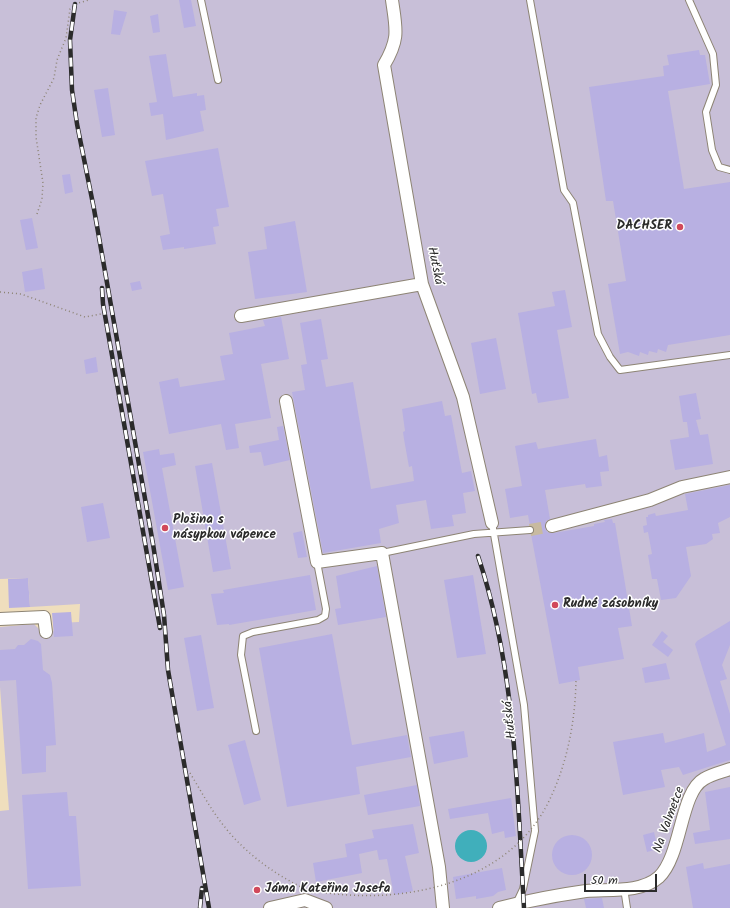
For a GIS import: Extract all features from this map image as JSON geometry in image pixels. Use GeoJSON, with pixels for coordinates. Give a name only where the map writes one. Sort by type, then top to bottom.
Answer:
{"type":"FeatureCollection","features":[{"type":"Feature","properties":{"kind":"street","name":"Huťská"},"geometry":{"type":"LineString","coordinates":[[392,0],[397,33],[393,49],[384,64],[422,284],[463,397],[493,528]]}},
{"type":"Feature","properties":{"kind":"street"},"geometry":{"type":"LineString","coordinates":[[242,316],[422,284]]}},
{"type":"Feature","properties":{"kind":"street"},"geometry":{"type":"LineString","coordinates":[[286,401],[317,562],[382,553],[439,867],[443,908]]}},
{"type":"Feature","properties":{"kind":"street"},"geometry":{"type":"LineString","coordinates":[[552,526],[650,500],[682,487],[730,477]]}},
{"type":"Feature","properties":{"kind":"street"},"geometry":{"type":"LineString","coordinates":[[0,619],[44,616],[46,632]]}},
{"type":"Feature","properties":{"kind":"street","name":"Na Valmetce"},"geometry":{"type":"LineString","coordinates":[[499,908],[586,892],[645,886],[659,876],[672,858],[682,823],[696,787],[703,779],[730,769]]}},
{"type":"Feature","properties":{"kind":"street"},"geometry":{"type":"LineString","coordinates":[[270,908],[305,900],[326,908]]}},
{"type":"Feature","properties":{"kind":"lane"},"geometry":{"type":"LineString","coordinates":[[201,0],[218,80]]}},
{"type":"Feature","properties":{"kind":"lane"},"geometry":{"type":"LineString","coordinates":[[530,0],[564,190],[573,203],[598,334],[610,357],[620,370],[730,355]]}},
{"type":"Feature","properties":{"kind":"lane"},"geometry":{"type":"LineString","coordinates":[[689,0],[713,54],[716,85],[706,112],[712,150],[719,167],[730,170]]}},
{"type":"Feature","properties":{"kind":"lane"},"geometry":{"type":"LineString","coordinates":[[382,553],[474,534],[493,528],[530,530]]}},
{"type":"Feature","properties":{"kind":"lane","name":"Huťská"},"geometry":{"type":"LineString","coordinates":[[493,528],[524,705],[535,831],[523,889],[516,904]]}},
{"type":"Feature","properties":{"kind":"lane"},"geometry":{"type":"LineString","coordinates":[[256,730],[241,655],[243,636],[253,632],[318,620],[325,616],[326,608],[317,562]]}},
{"type":"Feature","properties":{"kind":"lane"},"geometry":{"type":"LineString","coordinates":[[624,888],[627,908]]}},
{"type":"Feature","properties":{"kind":"path"},"geometry":{"type":"LineString","coordinates":[[37,214],[42,199],[43,183],[36,137],[36,118],[42,99],[54,78],[57,60],[66,38],[70,9],[75,4],[89,0]]}},
{"type":"Feature","properties":{"kind":"path"},"geometry":{"type":"LineString","coordinates":[[0,292],[21,294],[85,317],[101,314]]}},
{"type":"Feature","properties":{"kind":"path"},"geometry":{"type":"LineString","coordinates":[[492,866],[513,850],[547,804],[570,744],[575,708],[576,681]]}},
{"type":"Feature","properties":{"kind":"path"},"geometry":{"type":"LineString","coordinates":[[190,773],[223,825],[247,850],[267,867],[291,881],[320,894]]}},
{"type":"Feature","properties":{"kind":"shaded area"},"geometry":{"type":"Polygon","coordinates":[[[0,0],[730,0],[730,908],[0,908],[0,811],[9,810],[0,687],[0,627],[34,624],[42,632],[58,631],[58,623],[79,622],[80,604],[30,607],[28,578],[0,579],[0,0]]]}},
{"type":"Feature","properties":{"kind":"water"},"geometry":{"type":"Polygon","coordinates":[[[471,830],[477,831],[484,837],[487,846],[486,852],[480,859],[471,862],[465,861],[458,855],[455,846],[456,840],[462,833],[471,830]]]}},
{"type":"Feature","properties":{"kind":"building"},"geometry":{"type":"Polygon","coordinates":[[[179,0],[191,0],[196,26],[184,28],[179,0]]]}},
{"type":"Feature","properties":{"kind":"building"},"geometry":{"type":"Polygon","coordinates":[[[114,10],[127,12],[120,35],[111,34],[114,10]]]}},
{"type":"Feature","properties":{"kind":"building"},"geometry":{"type":"Polygon","coordinates":[[[158,14],[160,32],[153,33],[150,16],[158,14]]]}},
{"type":"Feature","properties":{"kind":"building"},"geometry":{"type":"Polygon","coordinates":[[[699,50],[700,55],[705,55],[710,84],[668,91],[684,189],[730,182],[730,335],[668,345],[666,352],[658,349],[657,353],[649,351],[648,355],[640,352],[639,356],[628,352],[620,354],[608,284],[626,281],[613,201],[606,201],[589,87],[664,76],[663,66],[669,65],[667,55],[699,50]]]}},
{"type":"Feature","properties":{"kind":"building"},"geometry":{"type":"Polygon","coordinates":[[[166,54],[173,97],[197,93],[197,96],[204,95],[206,110],[200,111],[204,131],[166,140],[163,114],[151,116],[149,103],[157,102],[149,56],[166,54]]]}},
{"type":"Feature","properties":{"kind":"building"},"geometry":{"type":"Polygon","coordinates":[[[108,88],[115,135],[102,137],[94,90],[108,88]]]}},
{"type":"Feature","properties":{"kind":"building"},"geometry":{"type":"Polygon","coordinates":[[[218,148],[229,207],[216,209],[219,226],[213,227],[216,244],[184,249],[184,247],[163,250],[160,236],[170,234],[163,194],[152,196],[145,161],[218,148]]]}},
{"type":"Feature","properties":{"kind":"building"},"geometry":{"type":"Polygon","coordinates":[[[70,174],[73,192],[65,194],[62,175],[70,174]]]}},
{"type":"Feature","properties":{"kind":"building"},"geometry":{"type":"Polygon","coordinates":[[[32,218],[38,248],[26,250],[20,220],[32,218]]]}},
{"type":"Feature","properties":{"kind":"building"},"geometry":{"type":"Polygon","coordinates":[[[295,221],[307,292],[255,299],[248,252],[267,249],[264,227],[295,221]]]}},
{"type":"Feature","properties":{"kind":"building"},"geometry":{"type":"Polygon","coordinates":[[[42,268],[45,289],[25,292],[22,272],[42,268]]]}},
{"type":"Feature","properties":{"kind":"building"},"geometry":{"type":"Polygon","coordinates":[[[140,281],[142,289],[132,291],[130,283],[140,281]]]}},
{"type":"Feature","properties":{"kind":"building"},"geometry":{"type":"Polygon","coordinates":[[[565,290],[572,327],[557,330],[569,398],[538,403],[536,393],[532,394],[518,313],[555,306],[552,292],[565,290]]]}},
{"type":"Feature","properties":{"kind":"building"},"geometry":{"type":"Polygon","coordinates":[[[281,317],[289,359],[261,364],[271,418],[235,424],[239,448],[226,450],[221,424],[169,434],[159,382],[178,378],[180,387],[225,380],[220,356],[233,354],[229,333],[265,326],[263,320],[281,317]]]}},
{"type":"Feature","properties":{"kind":"building"},"geometry":{"type":"Polygon","coordinates":[[[321,319],[328,359],[321,360],[326,387],[353,382],[371,489],[414,481],[412,466],[409,467],[404,439],[403,432],[405,431],[402,409],[442,401],[445,416],[451,415],[462,473],[471,471],[475,491],[463,493],[466,513],[452,515],[454,526],[431,529],[426,500],[396,505],[399,523],[379,529],[381,543],[323,553],[292,392],[305,390],[301,365],[307,364],[300,323],[321,319]]]}},
{"type":"Feature","properties":{"kind":"building"},"geometry":{"type":"Polygon","coordinates":[[[496,338],[506,389],[480,394],[471,343],[496,338]]]}},
{"type":"Feature","properties":{"kind":"building"},"geometry":{"type":"Polygon","coordinates":[[[96,357],[98,372],[86,374],[84,360],[96,357]]]}},
{"type":"Feature","properties":{"kind":"building"},"geometry":{"type":"Polygon","coordinates":[[[696,393],[701,419],[696,420],[700,435],[708,434],[713,464],[675,470],[670,440],[689,437],[687,422],[683,422],[679,396],[696,393]]]}},
{"type":"Feature","properties":{"kind":"building"},"geometry":{"type":"Polygon","coordinates":[[[283,426],[290,460],[264,466],[261,452],[250,453],[249,446],[279,440],[277,427],[283,426]]]}},
{"type":"Feature","properties":{"kind":"building"},"geometry":{"type":"Polygon","coordinates":[[[596,439],[599,457],[607,455],[609,471],[600,472],[602,486],[586,488],[585,484],[545,490],[550,519],[546,521],[545,528],[547,532],[554,533],[594,526],[594,524],[605,522],[604,520],[612,519],[613,523],[615,523],[632,626],[618,628],[624,659],[578,667],[580,680],[559,684],[531,534],[534,529],[530,526],[528,515],[510,518],[505,489],[522,486],[515,446],[536,442],[538,449],[596,439]]]}},
{"type":"Feature","properties":{"kind":"building","name":"Plošina s násypkou vápence"},"geometry":{"type":"Polygon","coordinates":[[[159,449],[160,455],[174,453],[176,465],[162,468],[184,587],[168,590],[143,452],[159,449]]]}},
{"type":"Feature","properties":{"kind":"building"},"geometry":{"type":"Polygon","coordinates":[[[212,463],[231,569],[213,572],[195,466],[212,463]]]}},
{"type":"Feature","properties":{"kind":"building"},"geometry":{"type":"Polygon","coordinates":[[[730,485],[730,517],[718,523],[720,533],[712,534],[713,539],[706,544],[686,547],[691,576],[676,598],[661,600],[657,579],[652,579],[648,555],[652,554],[648,532],[644,533],[643,526],[647,525],[646,517],[655,513],[656,516],[688,510],[685,494],[730,485]]]}},
{"type":"Feature","properties":{"kind":"building"},"geometry":{"type":"Polygon","coordinates":[[[103,503],[110,538],[87,542],[81,507],[103,503]]]}},
{"type":"Feature","properties":{"kind":"building"},"geometry":{"type":"Polygon","coordinates":[[[302,531],[307,557],[298,558],[293,533],[302,531]]]}},
{"type":"Feature","properties":{"kind":"building"},"geometry":{"type":"Polygon","coordinates":[[[377,566],[386,617],[338,625],[335,609],[341,608],[336,576],[377,566]]]}},
{"type":"Feature","properties":{"kind":"building"},"geometry":{"type":"Polygon","coordinates":[[[310,575],[316,610],[229,625],[217,625],[211,594],[224,593],[223,590],[310,575]]]}},
{"type":"Feature","properties":{"kind":"building"},"geometry":{"type":"Polygon","coordinates":[[[473,575],[486,654],[457,658],[444,580],[473,575]]]}},
{"type":"Feature","properties":{"kind":"building"},"geometry":{"type":"Polygon","coordinates":[[[28,578],[30,607],[9,608],[8,579],[28,578]]]}},
{"type":"Feature","properties":{"kind":"building"},"geometry":{"type":"Polygon","coordinates":[[[71,612],[73,636],[54,637],[52,613],[71,612]]]}},
{"type":"Feature","properties":{"kind":"building"},"geometry":{"type":"Polygon","coordinates":[[[730,621],[730,645],[722,665],[727,679],[720,681],[730,714],[730,760],[683,775],[679,767],[661,770],[665,787],[623,795],[613,742],[663,733],[665,743],[704,733],[707,752],[726,745],[695,644],[697,641],[730,621]]]}},
{"type":"Feature","properties":{"kind":"building"},"geometry":{"type":"Polygon","coordinates":[[[662,631],[668,636],[663,642],[673,650],[668,657],[652,645],[662,631]]]}},
{"type":"Feature","properties":{"kind":"building"},"geometry":{"type":"Polygon","coordinates":[[[332,634],[352,745],[407,735],[411,757],[356,767],[360,794],[287,807],[259,648],[332,634]]]}},
{"type":"Feature","properties":{"kind":"building"},"geometry":{"type":"Polygon","coordinates":[[[201,635],[214,708],[197,711],[184,638],[201,635]]]}},
{"type":"Feature","properties":{"kind":"building"},"geometry":{"type":"Polygon","coordinates":[[[31,639],[38,641],[41,644],[43,670],[50,675],[52,683],[56,745],[46,746],[46,772],[22,774],[16,680],[0,681],[0,650],[15,649],[18,645],[24,645],[31,639]]]}},
{"type":"Feature","properties":{"kind":"building"},"geometry":{"type":"Polygon","coordinates":[[[666,663],[670,679],[645,683],[642,668],[666,663]]]}},
{"type":"Feature","properties":{"kind":"building"},"geometry":{"type":"Polygon","coordinates":[[[464,731],[468,757],[434,764],[429,737],[464,731]]]}},
{"type":"Feature","properties":{"kind":"building"},"geometry":{"type":"Polygon","coordinates":[[[245,740],[261,800],[244,805],[228,745],[245,740]]]}},
{"type":"Feature","properties":{"kind":"building"},"geometry":{"type":"Polygon","coordinates":[[[417,785],[420,806],[368,815],[364,795],[417,785]]]}},
{"type":"Feature","properties":{"kind":"building"},"geometry":{"type":"Polygon","coordinates":[[[730,787],[730,839],[695,844],[693,833],[710,830],[705,792],[730,787]]]}},
{"type":"Feature","properties":{"kind":"building"},"geometry":{"type":"Polygon","coordinates":[[[67,792],[69,816],[76,816],[81,886],[28,889],[22,795],[67,792]]]}},
{"type":"Feature","properties":{"kind":"building"},"geometry":{"type":"Polygon","coordinates":[[[511,798],[516,836],[505,838],[504,831],[492,834],[488,813],[450,819],[448,809],[511,798]]]}},
{"type":"Feature","properties":{"kind":"building"},"geometry":{"type":"Polygon","coordinates":[[[413,824],[419,853],[405,856],[413,891],[394,895],[387,859],[379,860],[377,850],[359,854],[362,873],[316,882],[313,863],[347,857],[345,844],[374,838],[372,830],[413,824]]]}},
{"type":"Feature","properties":{"kind":"building"},"geometry":{"type":"Polygon","coordinates":[[[654,832],[658,849],[647,852],[643,835],[654,832]]]}},
{"type":"Feature","properties":{"kind":"building"},"geometry":{"type":"Polygon","coordinates":[[[576,835],[583,838],[589,844],[592,855],[591,863],[583,872],[576,875],[568,875],[561,872],[553,863],[552,851],[555,844],[564,836],[576,835]]]}},
{"type":"Feature","properties":{"kind":"building"},"geometry":{"type":"Polygon","coordinates":[[[703,863],[704,869],[730,864],[730,908],[693,908],[686,867],[703,863]]]}},
{"type":"Feature","properties":{"kind":"building"},"geometry":{"type":"Polygon","coordinates":[[[502,868],[506,890],[498,892],[493,896],[476,899],[476,896],[456,899],[453,877],[502,868]]]}},
{"type":"Feature","properties":{"kind":"building"},"geometry":{"type":"Polygon","coordinates":[[[602,898],[604,908],[586,908],[584,899],[602,898]]]}},
{"type":"Feature","properties":{"kind":"tunnel"},"geometry":{"type":"LineString","coordinates":[[530,530],[552,526]]}},
{"type":"Feature","properties":{"kind":"railway"},"geometry":{"type":"LineString","coordinates":[[75,4],[70,40],[72,90],[77,124],[94,209],[153,544],[164,615],[168,670],[209,908]]}},
{"type":"Feature","properties":{"kind":"railway"},"geometry":{"type":"LineString","coordinates":[[102,288],[103,304],[160,628]]}},
{"type":"Feature","properties":{"kind":"railway"},"geometry":{"type":"LineString","coordinates":[[478,556],[491,599],[500,642],[513,730],[524,908]]}},
{"type":"Feature","properties":{"kind":"railway"},"geometry":{"type":"LineString","coordinates":[[200,908],[202,888]]}},
{"type":"Feature","properties":{"kind":"place","name":"DACHSER"},"geometry":{"type":"Point","coordinates":[680,227]}},
{"type":"Feature","properties":{"kind":"place","name":"Plošina s násypkou vápence"},"geometry":{"type":"Point","coordinates":[165,528]}},
{"type":"Feature","properties":{"kind":"place","name":"Rudné zásobníky"},"geometry":{"type":"Point","coordinates":[555,605]}},
{"type":"Feature","properties":{"kind":"place","name":"Jáma Kateřina Josefa"},"geometry":{"type":"Point","coordinates":[257,890]}}]}
